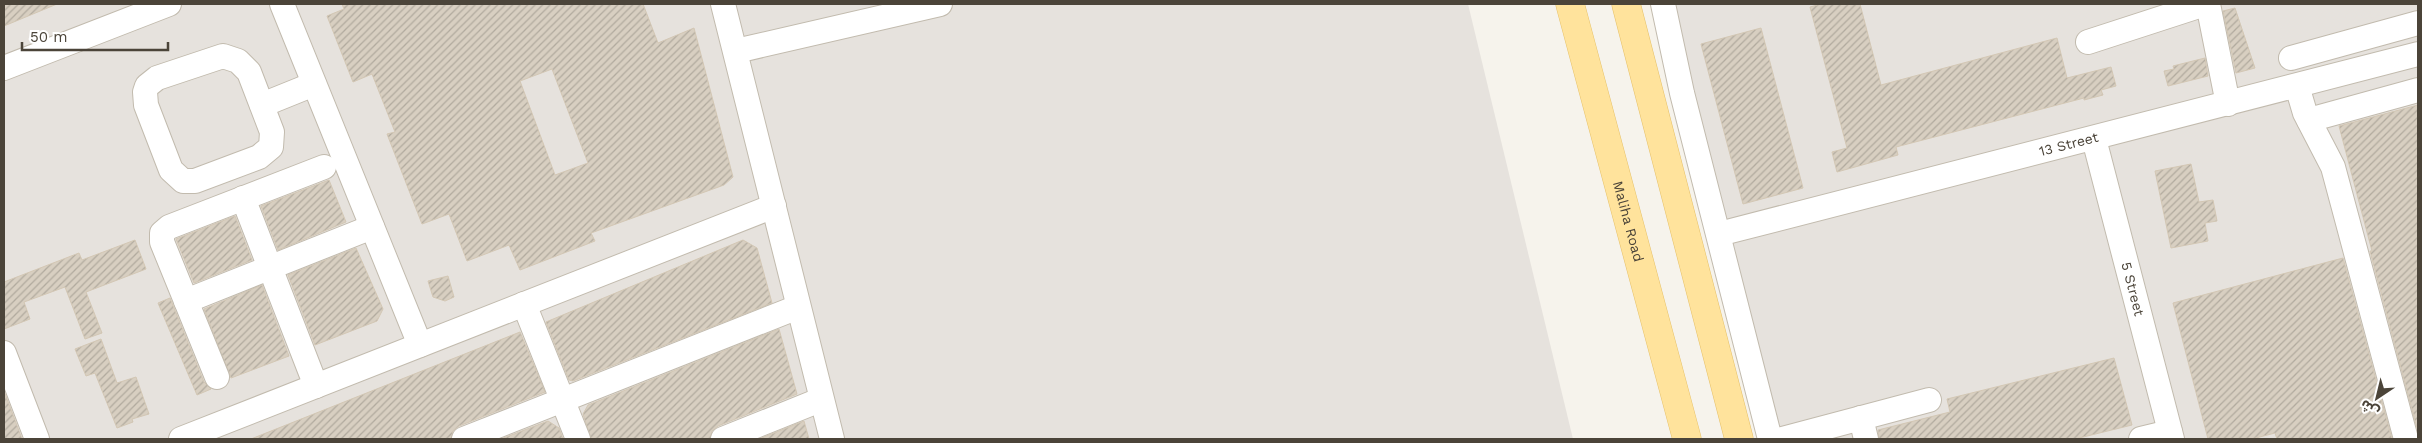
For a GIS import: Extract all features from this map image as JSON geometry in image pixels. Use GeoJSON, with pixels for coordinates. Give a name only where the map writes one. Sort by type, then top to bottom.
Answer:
{"type":"FeatureCollection","features":[{"type":"Feature","properties":{"kind":"main road","name":"Maliha Road"},"geometry":{"type":"LineString","coordinates":[[1570,4],[1687,439]]}},
{"type":"Feature","properties":{"kind":"main road"},"geometry":{"type":"LineString","coordinates":[[1626,4],[1739,439]]}},
{"type":"Feature","properties":{"kind":"street"},"geometry":{"type":"LineString","coordinates":[[4,68],[168,4]]}},
{"type":"Feature","properties":{"kind":"street"},"geometry":{"type":"LineString","coordinates":[[282,4],[420,345]]}},
{"type":"Feature","properties":{"kind":"street"},"geometry":{"type":"LineString","coordinates":[[723,4],[820,400],[832,439]]}},
{"type":"Feature","properties":{"kind":"street"},"geometry":{"type":"LineString","coordinates":[[736,51],[940,4]]}},
{"type":"Feature","properties":{"kind":"street"},"geometry":{"type":"LineString","coordinates":[[1663,4],[1682,93],[1770,439]]}},
{"type":"Feature","properties":{"kind":"street"},"geometry":{"type":"LineString","coordinates":[[2088,42],[2206,4],[2228,104]]}},
{"type":"Feature","properties":{"kind":"street"},"geometry":{"type":"LineString","coordinates":[[2291,58],[2418,23]]}},
{"type":"Feature","properties":{"kind":"street","name":"13 Street"},"geometry":{"type":"LineString","coordinates":[[1719,234],[2094,139],[2418,54]]}},
{"type":"Feature","properties":{"kind":"street"},"geometry":{"type":"LineString","coordinates":[[223,56],[238,61],[244,66],[262,105],[273,140],[266,153],[189,182],[178,178],[171,170],[144,99],[147,86],[157,78],[223,56]]}},
{"type":"Feature","properties":{"kind":"street"},"geometry":{"type":"LineString","coordinates":[[262,105],[314,84]]}},
{"type":"Feature","properties":{"kind":"street"},"geometry":{"type":"LineString","coordinates":[[2296,86],[2333,167],[2406,439]]}},
{"type":"Feature","properties":{"kind":"street"},"geometry":{"type":"LineString","coordinates":[[2310,120],[2418,90]]}},
{"type":"Feature","properties":{"kind":"street","name":"5 Street"},"geometry":{"type":"LineString","coordinates":[[2094,139],[2171,436]]}},
{"type":"Feature","properties":{"kind":"street"},"geometry":{"type":"LineString","coordinates":[[217,378],[162,242],[162,233],[169,227],[324,167]]}},
{"type":"Feature","properties":{"kind":"street"},"geometry":{"type":"LineString","coordinates":[[244,198],[316,386]]}},
{"type":"Feature","properties":{"kind":"street"},"geometry":{"type":"LineString","coordinates":[[181,439],[230,430],[316,386],[774,206]]}},
{"type":"Feature","properties":{"kind":"street"},"geometry":{"type":"LineString","coordinates":[[186,301],[372,226]]}},
{"type":"Feature","properties":{"kind":"street"},"geometry":{"type":"LineString","coordinates":[[524,304],[578,439]]}},
{"type":"Feature","properties":{"kind":"street"},"geometry":{"type":"LineString","coordinates":[[464,439],[798,307]]}},
{"type":"Feature","properties":{"kind":"street"},"geometry":{"type":"LineString","coordinates":[[4,353],[37,439]]}},
{"type":"Feature","properties":{"kind":"street"},"geometry":{"type":"LineString","coordinates":[[723,439],[820,400]]}},
{"type":"Feature","properties":{"kind":"street"},"geometry":{"type":"LineString","coordinates":[[1782,439],[1864,429],[1929,400]]}},
{"type":"Feature","properties":{"kind":"street"},"geometry":{"type":"LineString","coordinates":[[2141,439],[2171,436]]}},
{"type":"Feature","properties":{"kind":"shaded area"},"geometry":{"type":"Polygon","coordinates":[[[4,4],[1468,4],[1573,439],[4,439],[4,4]]]}},
{"type":"Feature","properties":{"kind":"shaded area"},"geometry":{"type":"Polygon","coordinates":[[[1670,4],[2418,4],[2418,439],[1772,439],[1670,4]]]}},
{"type":"Feature","properties":{"kind":"building"},"geometry":{"type":"Polygon","coordinates":[[[4,4],[57,4],[4,26],[4,4]]]}},
{"type":"Feature","properties":{"kind":"building"},"geometry":{"type":"Polygon","coordinates":[[[342,4],[643,4],[658,43],[694,28],[733,177],[724,185],[591,233],[595,241],[520,270],[509,245],[467,261],[449,214],[422,224],[387,134],[395,132],[372,74],[353,82],[327,16],[344,9],[342,4]],[[552,69],[520,81],[555,175],[588,163],[552,69]]]}},
{"type":"Feature","properties":{"kind":"building"},"geometry":{"type":"Polygon","coordinates":[[[1821,4],[1860,4],[1881,85],[2057,38],[2067,78],[2111,67],[2116,86],[2101,90],[2103,95],[2084,100],[2084,98],[1896,147],[1898,155],[1837,172],[1832,152],[1847,148],[1810,7],[1821,4]]]}},
{"type":"Feature","properties":{"kind":"building"},"geometry":{"type":"Polygon","coordinates":[[[2235,8],[2255,68],[2236,73],[2223,11],[2235,8]]]}},
{"type":"Feature","properties":{"kind":"building"},"geometry":{"type":"Polygon","coordinates":[[[1761,28],[1803,188],[1743,204],[1701,44],[1761,28]]]}},
{"type":"Feature","properties":{"kind":"building"},"geometry":{"type":"Polygon","coordinates":[[[2205,58],[2208,76],[2168,86],[2164,71],[2174,69],[2173,66],[2205,58]]]}},
{"type":"Feature","properties":{"kind":"building"},"geometry":{"type":"Polygon","coordinates":[[[2418,105],[2418,432],[2339,126],[2418,105]]]}},
{"type":"Feature","properties":{"kind":"building"},"geometry":{"type":"Polygon","coordinates":[[[2191,164],[2199,202],[2213,200],[2217,221],[2205,223],[2208,241],[2171,248],[2155,171],[2191,164]]]}},
{"type":"Feature","properties":{"kind":"building"},"geometry":{"type":"Polygon","coordinates":[[[329,180],[346,222],[278,250],[261,206],[329,180]]]}},
{"type":"Feature","properties":{"kind":"building"},"geometry":{"type":"Polygon","coordinates":[[[235,216],[252,260],[194,283],[176,239],[235,216]]]}},
{"type":"Feature","properties":{"kind":"building"},"geometry":{"type":"Polygon","coordinates":[[[135,240],[146,269],[86,292],[102,333],[85,339],[65,287],[24,302],[30,319],[4,329],[4,282],[79,253],[82,260],[135,240]]]}},
{"type":"Feature","properties":{"kind":"building"},"geometry":{"type":"Polygon","coordinates":[[[743,240],[757,248],[772,303],[573,381],[569,380],[546,322],[743,240]]]}},
{"type":"Feature","properties":{"kind":"building"},"geometry":{"type":"Polygon","coordinates":[[[356,248],[383,309],[377,321],[315,345],[288,275],[356,248]]]}},
{"type":"Feature","properties":{"kind":"building"},"geometry":{"type":"Polygon","coordinates":[[[2343,258],[2392,439],[2277,439],[2275,433],[2252,439],[2208,439],[2173,303],[2343,258]]]}},
{"type":"Feature","properties":{"kind":"building"},"geometry":{"type":"Polygon","coordinates":[[[448,276],[454,297],[445,301],[433,297],[428,281],[448,276]]]}},
{"type":"Feature","properties":{"kind":"building"},"geometry":{"type":"Polygon","coordinates":[[[262,285],[289,356],[231,378],[204,309],[262,285]]]}},
{"type":"Feature","properties":{"kind":"building"},"geometry":{"type":"Polygon","coordinates":[[[170,298],[204,382],[211,389],[197,395],[158,303],[170,298]]]}},
{"type":"Feature","properties":{"kind":"building"},"geometry":{"type":"Polygon","coordinates":[[[779,329],[797,394],[718,426],[712,431],[710,439],[591,439],[583,414],[588,405],[779,329]]]}},
{"type":"Feature","properties":{"kind":"building"},"geometry":{"type":"Polygon","coordinates":[[[520,332],[545,392],[459,426],[453,431],[451,439],[251,439],[520,332]]]}},
{"type":"Feature","properties":{"kind":"building"},"geometry":{"type":"Polygon","coordinates":[[[101,339],[117,383],[136,377],[149,414],[132,419],[133,422],[117,428],[95,373],[86,376],[75,349],[101,339]]]}},
{"type":"Feature","properties":{"kind":"building"},"geometry":{"type":"Polygon","coordinates":[[[2114,358],[2132,425],[2075,439],[1879,439],[1878,430],[1950,412],[1947,399],[2114,358]]]}},
{"type":"Feature","properties":{"kind":"building"},"geometry":{"type":"Polygon","coordinates":[[[4,391],[22,439],[4,439],[4,391]]]}},
{"type":"Feature","properties":{"kind":"building"},"geometry":{"type":"Polygon","coordinates":[[[548,421],[559,428],[563,439],[501,439],[548,421]]]}},
{"type":"Feature","properties":{"kind":"building"},"geometry":{"type":"Polygon","coordinates":[[[804,421],[809,439],[759,439],[804,421]]]}}]}
